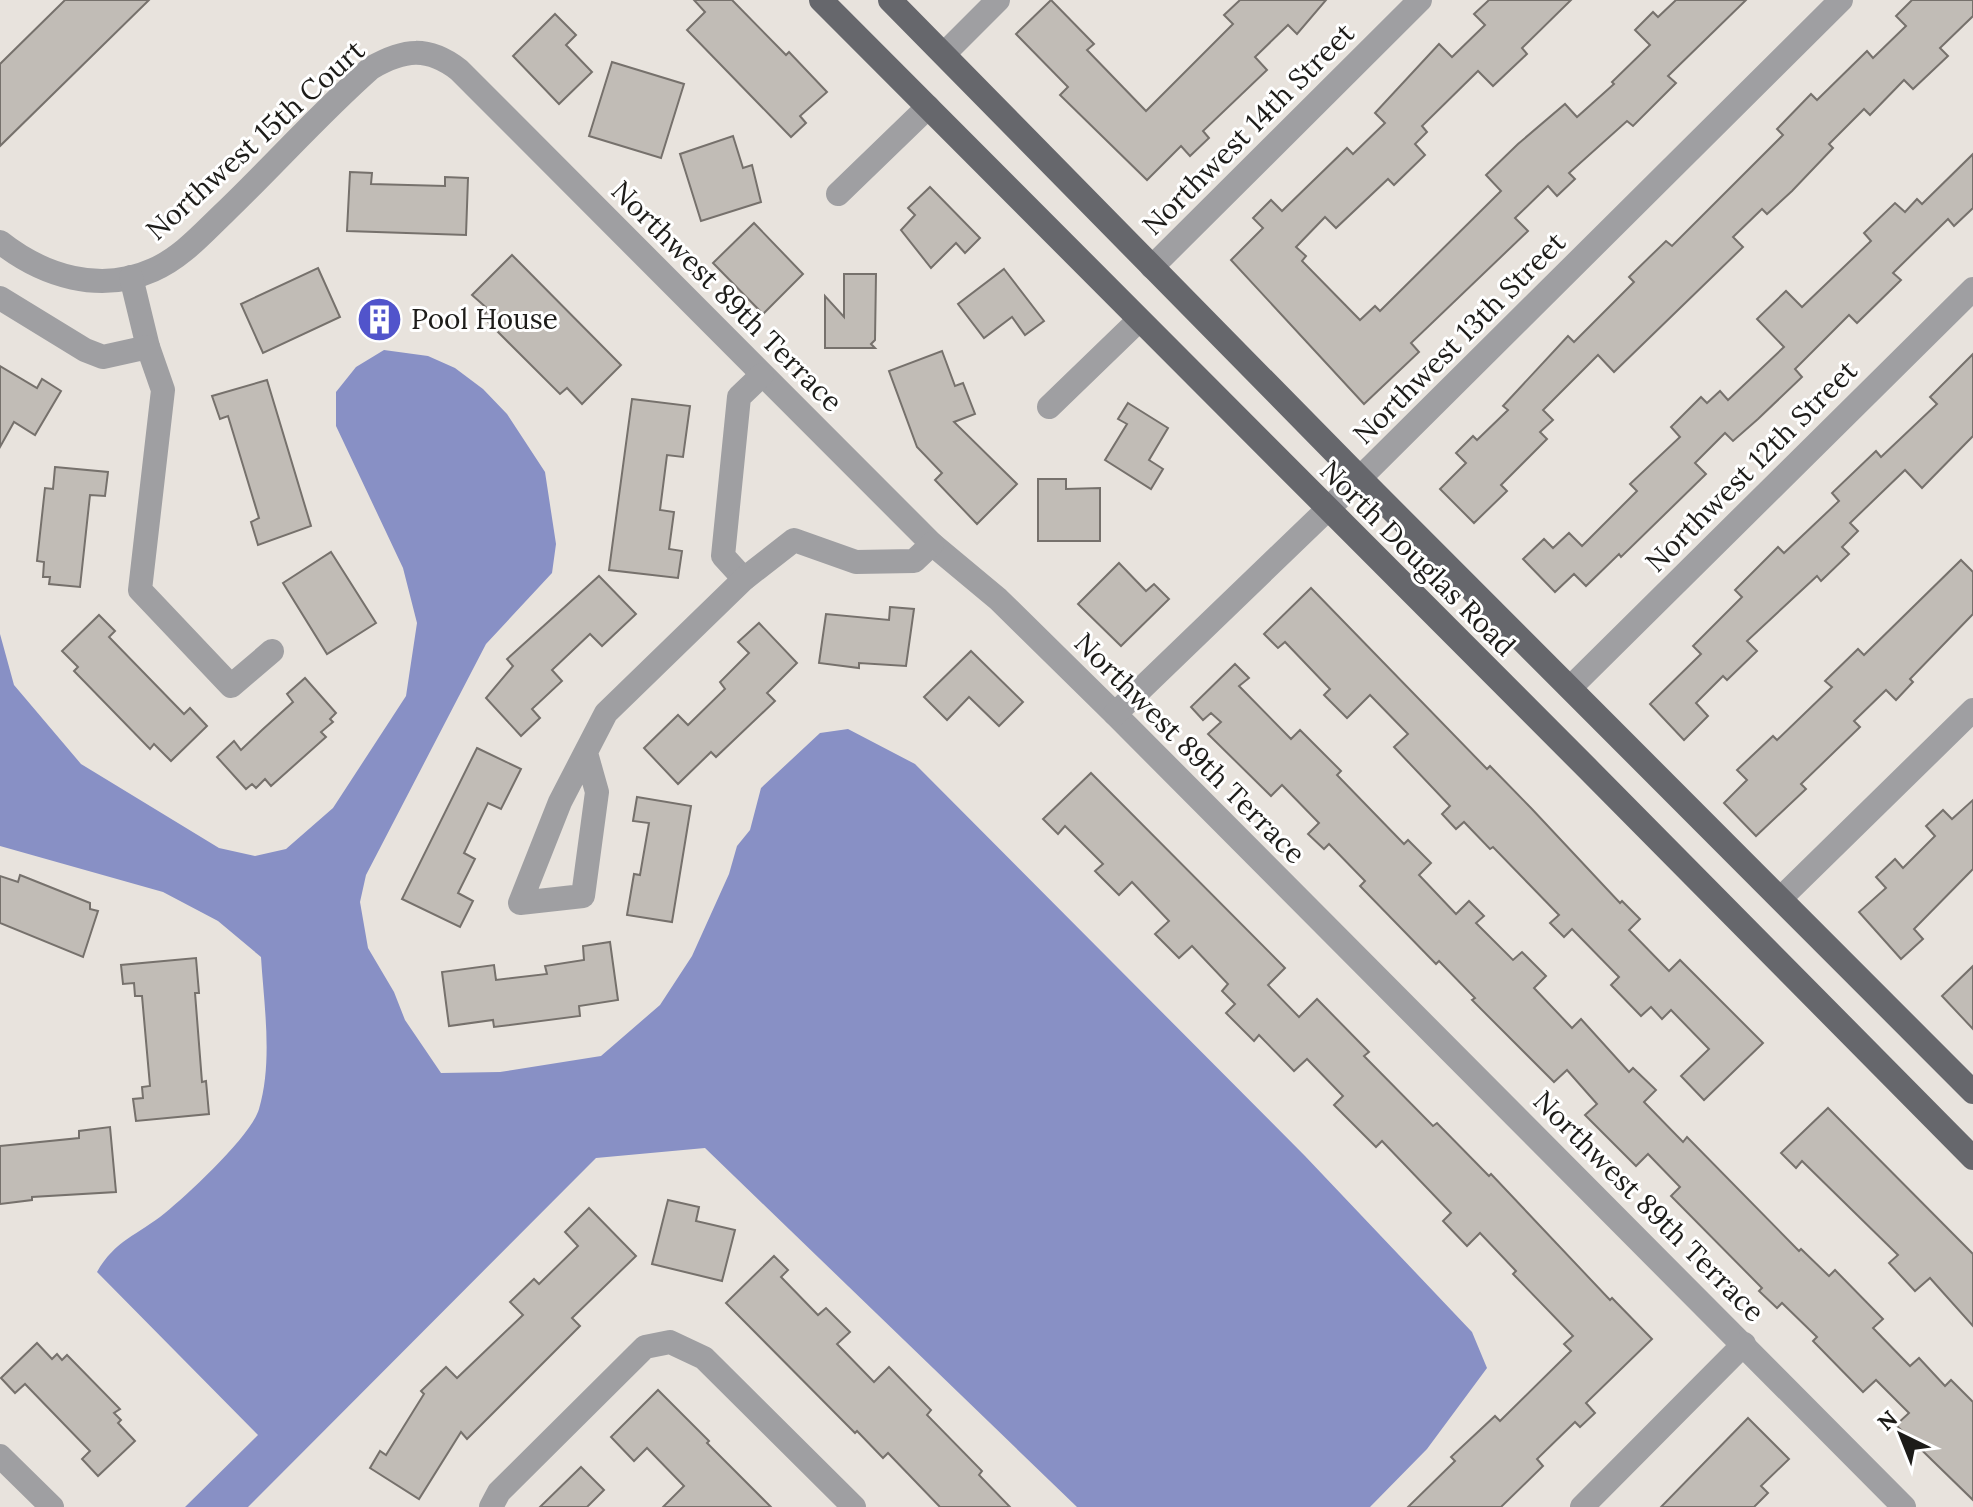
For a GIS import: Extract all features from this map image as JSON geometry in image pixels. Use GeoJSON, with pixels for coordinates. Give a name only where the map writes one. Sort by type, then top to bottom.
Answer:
{"type":"FeatureCollection","features":[{"type":"Feature","properties":{"kind":"main road","name":"North Douglas Road"},"geometry":{"type":"LineString","coordinates":[[821,0],[1327,510],[1748,928],[1973,1158]]}},
{"type":"Feature","properties":{"kind":"main road","name":"North Douglas Road"},"geometry":{"type":"LineString","coordinates":[[890,0],[1360,478],[1973,1092]]}},
{"type":"Feature","properties":{"kind":"street"},"geometry":{"type":"LineString","coordinates":[[944,54],[998,0]]}},
{"type":"Feature","properties":{"kind":"street","name":"Northwest 14th Street"},"geometry":{"type":"LineString","coordinates":[[1152,267],[1420,0]]}},
{"type":"Feature","properties":{"kind":"street","name":"Northwest 13th Street"},"geometry":{"type":"LineString","coordinates":[[1115,714],[1360,478],[1841,0]]}},
{"type":"Feature","properties":{"kind":"street","name":"Northwest 15th Court"},"geometry":{"type":"LineString","coordinates":[[131,277],[153,270],[192,244],[371,68],[396,54],[420,51]]}},
{"type":"Feature","properties":{"kind":"street","name":"Northwest 89th Terrace"},"geometry":{"type":"LineString","coordinates":[[420,51],[441,56],[459,70],[932,544],[998,599],[1115,714],[1904,1507]]}},
{"type":"Feature","properties":{"kind":"street"},"geometry":{"type":"LineString","coordinates":[[838,194],[928,107]]}},
{"type":"Feature","properties":{"kind":"street"},"geometry":{"type":"LineString","coordinates":[[0,242],[33,265],[57,275],[107,281],[131,277],[148,347],[163,390],[140,590],[231,686],[272,651]]}},
{"type":"Feature","properties":{"kind":"street","name":"Northwest 12th Street"},"geometry":{"type":"LineString","coordinates":[[1571,687],[1973,289]]}},
{"type":"Feature","properties":{"kind":"street"},"geometry":{"type":"LineString","coordinates":[[0,298],[85,350],[103,357],[148,347]]}},
{"type":"Feature","properties":{"kind":"street"},"geometry":{"type":"LineString","coordinates":[[1049,407],[1139,320]]}},
{"type":"Feature","properties":{"kind":"street"},"geometry":{"type":"LineString","coordinates":[[744,579],[723,556],[739,397],[762,375]]}},
{"type":"Feature","properties":{"kind":"street"},"geometry":{"type":"LineString","coordinates":[[586,753],[597,792],[583,896],[520,903],[560,802],[606,713],[744,579],[794,540],[856,562],[914,561],[932,544]]}},
{"type":"Feature","properties":{"kind":"street"},"geometry":{"type":"LineString","coordinates":[[1781,898],[1973,710]]}},
{"type":"Feature","properties":{"kind":"street"},"geometry":{"type":"LineString","coordinates":[[491,1507],[499,1492],[645,1347],[670,1342],[704,1358],[854,1507]]}},
{"type":"Feature","properties":{"kind":"street"},"geometry":{"type":"LineString","coordinates":[[1582,1507],[1744,1344]]}},
{"type":"Feature","properties":{"kind":"street"},"geometry":{"type":"LineString","coordinates":[[2,1462],[52,1507]]}},
{"type":"Feature","properties":{"kind":"water"},"geometry":{"type":"Polygon","coordinates":[[[384,350],[428,356],[455,368],[483,389],[507,414],[545,472],[556,544],[552,573],[486,644],[366,875],[360,902],[368,948],[394,992],[405,1020],[441,1073],[500,1072],[601,1056],[660,1005],[692,956],[729,874],[737,846],[750,830],[761,788],[820,733],[848,729],[915,764],[1305,1156],[1472,1332],[1487,1368],[1427,1449],[1370,1507],[1077,1507],[705,1148],[596,1158],[248,1507],[185,1507],[258,1435],[97,1272],[111,1252],[165,1213],[203,1179],[254,1120],[263,1091],[267,1053],[261,957],[218,921],[163,892],[0,846],[0,634],[14,685],[81,764],[219,848],[255,856],[286,849],[333,808],[406,696],[417,623],[403,568],[336,426],[336,392],[356,367],[384,350]]]}},
{"type":"Feature","properties":{"kind":"building"},"geometry":{"type":"Polygon","coordinates":[[[65,0],[149,0],[0,146],[0,64],[65,0]]]}},
{"type":"Feature","properties":{"kind":"building"},"geometry":{"type":"Polygon","coordinates":[[[694,0],[732,0],[827,92],[800,116],[806,123],[791,137],[687,30],[705,12],[694,0]]]}},
{"type":"Feature","properties":{"kind":"building"},"geometry":{"type":"Polygon","coordinates":[[[1051,0],[1094,44],[1087,50],[1146,111],[1233,24],[1224,15],[1240,0],[1326,0],[1297,34],[1288,25],[1255,57],[1267,70],[1203,131],[1209,138],[1190,156],[1181,146],[1147,180],[1060,95],[1068,87],[1016,34],[1051,0]]]}},
{"type":"Feature","properties":{"kind":"building"},"geometry":{"type":"Polygon","coordinates":[[[1489,0],[1571,0],[1522,48],[1527,54],[1493,86],[1478,71],[1422,126],[1427,132],[1415,144],[1425,155],[1394,185],[1388,179],[1336,228],[1325,217],[1296,247],[1306,256],[1302,261],[1360,320],[1375,306],[1380,311],[1501,191],[1486,175],[1518,144],[1565,104],[1577,117],[1614,84],[1612,82],[1650,45],[1635,30],[1653,12],[1658,17],[1676,0],[1746,0],[1668,76],[1676,83],[1633,126],[1627,121],[1569,173],[1575,179],[1557,196],[1548,186],[1515,218],[1528,231],[1411,343],[1419,352],[1364,404],[1231,260],[1263,228],[1253,218],[1271,200],[1282,211],[1347,148],[1353,154],[1385,123],[1375,113],[1439,44],[1452,57],[1485,25],[1474,14],[1489,0]]]}},
{"type":"Feature","properties":{"kind":"building"},"geometry":{"type":"Polygon","coordinates":[[[1912,0],[1973,0],[1973,16],[1940,48],[1948,56],[1913,89],[1904,80],[1870,115],[1864,109],[1829,144],[1833,148],[1792,191],[1767,214],[1762,209],[1733,237],[1743,247],[1614,372],[1598,355],[1543,410],[1553,420],[1540,432],[1547,439],[1501,485],[1507,491],[1474,523],[1440,489],[1466,463],[1456,453],[1473,436],[1477,440],[1508,410],[1503,406],[1568,336],[1574,342],[1634,282],[1629,277],[1666,241],[1672,246],[1783,135],[1777,129],[1811,94],[1817,100],[1867,51],[1873,58],[1906,26],[1896,16],[1912,0]]]}},
{"type":"Feature","properties":{"kind":"building"},"geometry":{"type":"Polygon","coordinates":[[[555,14],[576,35],[566,45],[592,72],[559,104],[513,56],[555,14]]]}},
{"type":"Feature","properties":{"kind":"building"},"geometry":{"type":"Polygon","coordinates":[[[612,62],[684,84],[661,158],[589,136],[612,62]]]}},
{"type":"Feature","properties":{"kind":"building"},"geometry":{"type":"Polygon","coordinates":[[[733,136],[743,168],[752,165],[761,202],[701,221],[680,154],[733,136]]]}},
{"type":"Feature","properties":{"kind":"building"},"geometry":{"type":"Polygon","coordinates":[[[1973,154],[1973,208],[1954,226],[1948,219],[1893,273],[1901,280],[1857,323],[1849,315],[1795,369],[1802,377],[1758,419],[1733,441],[1725,433],[1695,463],[1706,474],[1621,557],[1619,554],[1586,586],[1574,574],[1555,592],[1523,559],[1544,539],[1553,548],[1569,533],[1582,546],[1637,491],[1630,484],[1680,437],[1671,427],[1701,397],[1707,403],[1720,391],[1728,400],[1784,347],[1757,319],[1786,291],[1802,307],[1871,241],[1864,233],[1895,203],[1905,212],[1917,199],[1922,204],[1973,154]]]}},
{"type":"Feature","properties":{"kind":"building"},"geometry":{"type":"Polygon","coordinates":[[[350,172],[372,173],[371,184],[445,186],[445,177],[468,178],[466,235],[347,231],[350,172]]]}},
{"type":"Feature","properties":{"kind":"building"},"geometry":{"type":"Polygon","coordinates":[[[930,187],[980,238],[965,253],[956,243],[931,268],[901,230],[915,215],[908,208],[930,187]]]}},
{"type":"Feature","properties":{"kind":"building"},"geometry":{"type":"Polygon","coordinates":[[[754,223],[803,274],[763,314],[713,263],[754,223]]]}},
{"type":"Feature","properties":{"kind":"building"},"geometry":{"type":"Polygon","coordinates":[[[512,255],[621,365],[582,404],[567,388],[560,394],[482,316],[489,310],[472,295],[512,255]]]}},
{"type":"Feature","properties":{"kind":"building"},"geometry":{"type":"Polygon","coordinates":[[[318,268],[340,317],[263,353],[241,304],[318,268]]]}},
{"type":"Feature","properties":{"kind":"building"},"geometry":{"type":"Polygon","coordinates":[[[1004,269],[1044,321],[1025,335],[1012,317],[984,338],[958,304],[1004,269]]]}},
{"type":"Feature","properties":{"kind":"building"},"geometry":{"type":"Polygon","coordinates":[[[844,274],[876,274],[875,340],[871,344],[875,348],[825,348],[825,296],[844,317],[844,274]]]}},
{"type":"Feature","properties":{"kind":"building"},"geometry":{"type":"Polygon","coordinates":[[[942,351],[955,386],[963,383],[975,414],[954,422],[1017,484],[977,524],[935,480],[942,473],[917,447],[889,371],[942,351]]]}},
{"type":"Feature","properties":{"kind":"building"},"geometry":{"type":"Polygon","coordinates":[[[1973,354],[1973,436],[1922,488],[1905,470],[1850,523],[1858,531],[1842,547],[1849,554],[1821,581],[1817,576],[1747,641],[1757,651],[1727,680],[1723,676],[1696,703],[1708,716],[1684,740],[1650,704],[1701,654],[1693,646],[1742,597],[1735,590],[1778,547],[1784,553],[1839,501],[1832,493],[1876,451],[1881,457],[1937,404],[1930,397],[1973,354]]]}},
{"type":"Feature","properties":{"kind":"building"},"geometry":{"type":"Polygon","coordinates":[[[0,366],[37,388],[42,379],[61,391],[35,435],[14,422],[0,447],[0,366]]]}},
{"type":"Feature","properties":{"kind":"building"},"geometry":{"type":"Polygon","coordinates":[[[267,380],[311,526],[258,545],[251,522],[259,518],[228,416],[220,419],[212,396],[267,380]]]}},
{"type":"Feature","properties":{"kind":"building"},"geometry":{"type":"Polygon","coordinates":[[[632,399],[690,406],[683,457],[667,455],[660,510],[674,512],[669,549],[682,551],[678,578],[609,570],[632,399]]]}},
{"type":"Feature","properties":{"kind":"building"},"geometry":{"type":"Polygon","coordinates":[[[1128,403],[1168,428],[1149,460],[1163,469],[1151,489],[1105,460],[1127,424],[1118,419],[1128,403]]]}},
{"type":"Feature","properties":{"kind":"building"},"geometry":{"type":"Polygon","coordinates":[[[55,467],[108,472],[105,496],[90,495],[80,587],[49,584],[50,577],[43,577],[44,562],[37,561],[45,488],[53,489],[55,467]]]}},
{"type":"Feature","properties":{"kind":"building"},"geometry":{"type":"Polygon","coordinates":[[[1038,479],[1066,479],[1066,489],[1100,488],[1100,541],[1038,541],[1038,479]]]}},
{"type":"Feature","properties":{"kind":"building"},"geometry":{"type":"Polygon","coordinates":[[[331,552],[376,623],[327,654],[283,583],[331,552]]]}},
{"type":"Feature","properties":{"kind":"building"},"geometry":{"type":"Polygon","coordinates":[[[1961,560],[1973,572],[1973,614],[1910,679],[1913,682],[1896,700],[1886,690],[1854,721],[1860,727],[1801,784],[1806,789],[1756,836],[1724,803],[1747,780],[1737,770],[1773,736],[1777,740],[1832,687],[1825,681],[1858,649],[1864,655],[1961,560]]]}},
{"type":"Feature","properties":{"kind":"building"},"geometry":{"type":"Polygon","coordinates":[[[1119,563],[1146,591],[1154,584],[1169,599],[1121,646],[1078,604],[1119,563]]]}},
{"type":"Feature","properties":{"kind":"building"},"geometry":{"type":"Polygon","coordinates":[[[599,576],[636,614],[602,646],[590,634],[552,670],[562,681],[532,709],[540,718],[521,736],[486,698],[513,666],[507,659],[599,576]]]}},
{"type":"Feature","properties":{"kind":"building"},"geometry":{"type":"Polygon","coordinates":[[[1311,588],[1487,769],[1490,766],[1620,903],[1622,901],[1640,919],[1629,930],[1669,971],[1680,960],[1763,1043],[1704,1100],[1681,1076],[1709,1049],[1671,1010],[1662,1019],[1651,1007],[1641,1016],[1611,985],[1619,977],[1572,929],[1564,937],[1550,923],[1559,915],[1493,847],[1490,849],[1464,822],[1456,829],[1442,814],[1450,806],[1394,747],[1408,734],[1370,695],[1347,718],[1324,695],[1330,689],[1285,642],[1278,648],[1264,634],[1311,588]]]}},
{"type":"Feature","properties":{"kind":"building"},"geometry":{"type":"Polygon","coordinates":[[[890,607],[914,609],[906,666],[859,663],[859,668],[819,663],[826,614],[889,620],[890,607]]]}},
{"type":"Feature","properties":{"kind":"building"},"geometry":{"type":"Polygon","coordinates":[[[99,615],[115,631],[109,637],[184,714],[190,708],[207,726],[171,761],[154,744],[150,749],[74,671],[78,667],[62,651],[99,615]]]}},
{"type":"Feature","properties":{"kind":"building"},"geometry":{"type":"Polygon","coordinates":[[[759,623],[797,663],[767,693],[775,701],[716,757],[711,752],[678,784],[644,748],[678,715],[688,725],[725,689],[720,682],[749,653],[738,642],[759,623]]]}},
{"type":"Feature","properties":{"kind":"building"},"geometry":{"type":"Polygon","coordinates":[[[971,651],[1023,702],[999,726],[969,697],[947,720],[924,697],[971,651]]]}},
{"type":"Feature","properties":{"kind":"building"},"geometry":{"type":"Polygon","coordinates":[[[1235,664],[1249,678],[1239,686],[1291,739],[1300,730],[1341,771],[1337,775],[1404,844],[1408,840],[1431,863],[1419,875],[1456,914],[1469,901],[1484,916],[1476,923],[1513,960],[1522,952],[1546,976],[1534,988],[1572,1028],[1581,1019],[1629,1072],[1633,1068],[1656,1090],[1644,1102],[1683,1142],[1687,1137],[1799,1251],[1801,1249],[1829,1276],[1835,1270],[1883,1319],[1873,1328],[1910,1366],[1919,1358],[1945,1386],[1951,1380],[1973,1402],[1973,1500],[1896,1425],[1909,1413],[1876,1380],[1863,1392],[1813,1341],[1817,1337],[1782,1303],[1777,1308],[1759,1291],[1762,1288],[1671,1196],[1680,1187],[1648,1154],[1636,1166],[1585,1115],[1597,1104],[1567,1070],[1554,1082],[1472,1000],[1475,998],[1439,961],[1436,964],[1360,886],[1365,881],[1329,844],[1324,849],[1308,834],[1319,823],[1282,785],[1271,796],[1208,734],[1221,722],[1211,713],[1203,720],[1191,707],[1235,664]]]}},
{"type":"Feature","properties":{"kind":"building"},"geometry":{"type":"Polygon","coordinates":[[[305,678],[336,713],[330,719],[333,722],[321,732],[326,737],[271,786],[265,779],[256,788],[252,784],[246,789],[217,757],[234,741],[241,750],[293,702],[287,694],[305,678]]]}},
{"type":"Feature","properties":{"kind":"building"},"geometry":{"type":"Polygon","coordinates":[[[477,748],[521,769],[501,809],[488,803],[464,853],[475,859],[458,893],[473,901],[460,927],[402,899],[477,748]]]}},
{"type":"Feature","properties":{"kind":"building"},"geometry":{"type":"Polygon","coordinates":[[[1091,773],[1285,968],[1268,985],[1299,1017],[1317,999],[1369,1052],[1364,1056],[1433,1126],[1437,1123],[1489,1176],[1491,1174],[1610,1300],[1612,1298],[1652,1339],[1586,1403],[1595,1413],[1580,1427],[1575,1422],[1537,1459],[1543,1466],[1501,1507],[1408,1507],[1455,1461],[1451,1457],[1495,1416],[1500,1421],[1571,1351],[1564,1344],[1573,1336],[1513,1274],[1516,1271],[1480,1233],[1467,1246],[1443,1221],[1451,1213],[1382,1141],[1376,1147],[1334,1105],[1343,1096],[1307,1059],[1294,1071],[1259,1035],[1254,1041],[1226,1013],[1235,1004],[1222,991],[1228,984],[1192,946],[1179,958],[1155,934],[1169,921],[1132,882],[1119,895],[1095,871],[1103,864],[1065,826],[1058,834],[1043,819],[1091,773]]]}},
{"type":"Feature","properties":{"kind":"building"},"geometry":{"type":"Polygon","coordinates":[[[637,797],[691,806],[672,922],[627,915],[634,874],[640,875],[649,823],[633,821],[637,797]]]}},
{"type":"Feature","properties":{"kind":"building"},"geometry":{"type":"Polygon","coordinates":[[[1973,800],[1973,869],[1914,929],[1923,939],[1901,959],[1859,912],[1886,888],[1876,877],[1895,859],[1903,868],[1935,836],[1926,826],[1943,810],[1952,819],[1973,800]]]}},
{"type":"Feature","properties":{"kind":"building"},"geometry":{"type":"Polygon","coordinates":[[[20,875],[90,903],[90,909],[98,911],[83,957],[0,923],[0,876],[18,882],[20,875]]]}},
{"type":"Feature","properties":{"kind":"building"},"geometry":{"type":"Polygon","coordinates":[[[610,942],[618,1000],[579,1006],[580,1016],[494,1027],[493,1020],[449,1026],[442,972],[494,965],[496,980],[547,974],[545,966],[584,960],[583,946],[610,942]]]}},
{"type":"Feature","properties":{"kind":"building"},"geometry":{"type":"Polygon","coordinates":[[[196,958],[199,993],[195,993],[202,1082],[206,1081],[209,1114],[136,1121],[133,1099],[143,1098],[142,1087],[150,1086],[142,996],[135,996],[134,983],[123,984],[121,965],[196,958]]]}},
{"type":"Feature","properties":{"kind":"building"},"geometry":{"type":"Polygon","coordinates":[[[1973,966],[1973,1029],[1942,996],[1973,966]]]}},
{"type":"Feature","properties":{"kind":"building"},"geometry":{"type":"Polygon","coordinates":[[[1828,1108],[1973,1254],[1973,1326],[1930,1278],[1915,1291],[1889,1263],[1898,1255],[1802,1161],[1796,1168],[1781,1153],[1828,1108]]]}},
{"type":"Feature","properties":{"kind":"building"},"geometry":{"type":"Polygon","coordinates":[[[110,1127],[116,1192],[32,1197],[32,1200],[0,1204],[0,1146],[79,1138],[79,1131],[110,1127]]]}},
{"type":"Feature","properties":{"kind":"building"},"geometry":{"type":"Polygon","coordinates":[[[668,1200],[699,1207],[696,1221],[735,1230],[722,1281],[652,1264],[668,1200]]]}},
{"type":"Feature","properties":{"kind":"building"},"geometry":{"type":"Polygon","coordinates":[[[589,1208],[636,1256],[572,1318],[580,1326],[467,1439],[461,1432],[419,1499],[370,1468],[380,1451],[386,1455],[424,1394],[421,1391],[446,1367],[457,1378],[523,1315],[510,1302],[534,1279],[539,1284],[578,1246],[565,1232],[589,1208]]]}},
{"type":"Feature","properties":{"kind":"building"},"geometry":{"type":"Polygon","coordinates":[[[774,1256],[788,1270],[781,1277],[818,1315],[826,1308],[850,1332],[837,1344],[874,1382],[889,1367],[931,1410],[927,1415],[982,1471],[979,1475],[1010,1507],[940,1507],[888,1453],[883,1458],[857,1431],[855,1433],[726,1303],[774,1256]]]}},
{"type":"Feature","properties":{"kind":"building"},"geometry":{"type":"Polygon","coordinates":[[[37,1343],[52,1359],[57,1354],[62,1360],[67,1355],[120,1409],[114,1413],[121,1420],[118,1423],[135,1441],[98,1476],[82,1459],[90,1451],[25,1384],[15,1393],[1,1378],[37,1343]]]}},
{"type":"Feature","properties":{"kind":"building"},"geometry":{"type":"Polygon","coordinates":[[[658,1390],[771,1507],[663,1507],[684,1486],[647,1448],[634,1461],[611,1437],[658,1390]]]}},
{"type":"Feature","properties":{"kind":"building"},"geometry":{"type":"Polygon","coordinates":[[[1748,1418],[1789,1459],[1761,1486],[1768,1493],[1754,1507],[1661,1507],[1748,1418]]]}},
{"type":"Feature","properties":{"kind":"building"},"geometry":{"type":"Polygon","coordinates":[[[581,1467],[604,1490],[587,1507],[540,1507],[581,1467]]]}},
{"type":"Feature","properties":{"kind":"place","name":"Pool House"},"geometry":{"type":"Point","coordinates":[380,319]}}]}
